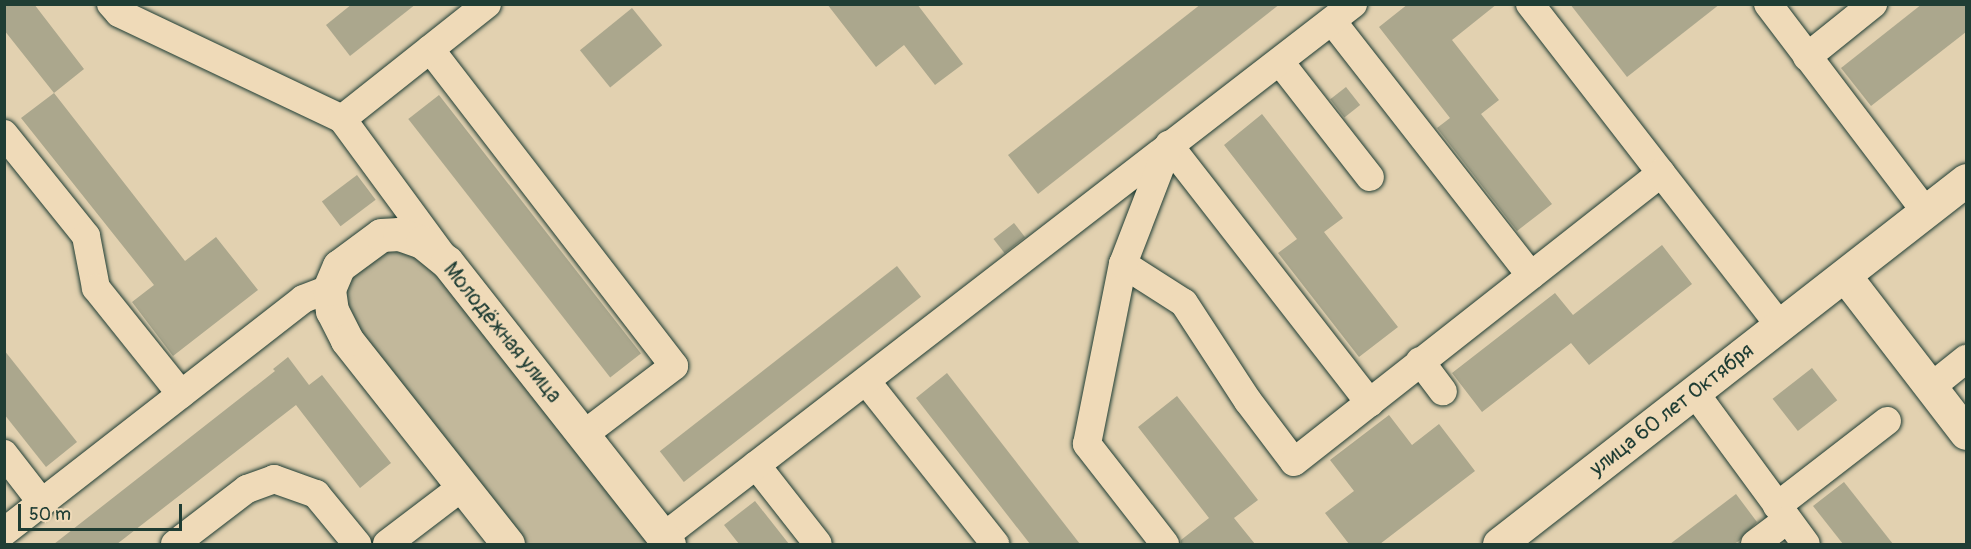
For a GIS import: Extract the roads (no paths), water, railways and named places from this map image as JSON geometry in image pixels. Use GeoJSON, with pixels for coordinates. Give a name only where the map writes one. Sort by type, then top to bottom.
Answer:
{"type":"FeatureCollection","features":[{"type":"Feature","properties":{"kind":"main road","name":"улица 60 лет Октября"},"geometry":{"type":"LineString","coordinates":[[1499,544],[1966,180]]}},
{"type":"Feature","properties":{"kind":"main road","name":"Молодёжная улица"},"geometry":{"type":"LineString","coordinates":[[329,289],[339,266],[381,235],[399,234],[422,242],[447,262],[666,541]]}},
{"type":"Feature","properties":{"kind":"main road"},"geometry":{"type":"LineString","coordinates":[[1845,276],[1966,433]]}},
{"type":"Feature","properties":{"kind":"main road"},"geometry":{"type":"LineString","coordinates":[[329,289],[332,311],[347,340],[508,544]]}},
{"type":"Feature","properties":{"kind":"street"},"geometry":{"type":"LineString","coordinates":[[111,4],[119,13],[342,119],[447,262]]}},
{"type":"Feature","properties":{"kind":"street"},"geometry":{"type":"LineString","coordinates":[[342,119],[487,4]]}},
{"type":"Feature","properties":{"kind":"street"},"geometry":{"type":"LineString","coordinates":[[1530,4],[1780,326]]}},
{"type":"Feature","properties":{"kind":"street"},"geometry":{"type":"LineString","coordinates":[[1768,4],[1926,212]]}},
{"type":"Feature","properties":{"kind":"street"},"geometry":{"type":"LineString","coordinates":[[1807,57],[1873,4]]}},
{"type":"Feature","properties":{"kind":"street"},"geometry":{"type":"LineString","coordinates":[[666,541],[756,465],[1342,13],[1531,276]]}},
{"type":"Feature","properties":{"kind":"street"},"geometry":{"type":"LineString","coordinates":[[430,50],[675,366],[583,435]]}},
{"type":"Feature","properties":{"kind":"street"},"geometry":{"type":"LineString","coordinates":[[1280,62],[1370,177]]}},
{"type":"Feature","properties":{"kind":"street"},"geometry":{"type":"LineString","coordinates":[[4,134],[86,236],[96,288],[181,394]]}},
{"type":"Feature","properties":{"kind":"street"},"geometry":{"type":"LineString","coordinates":[[1165,544],[1087,444],[1123,264],[1169,146]]}},
{"type":"Feature","properties":{"kind":"street"},"geometry":{"type":"LineString","coordinates":[[1169,146],[1370,403]]}},
{"type":"Feature","properties":{"kind":"street"},"geometry":{"type":"LineString","coordinates":[[1123,264],[1184,303],[1248,401],[1294,462],[1661,173]]}},
{"type":"Feature","properties":{"kind":"street"},"geometry":{"type":"LineString","coordinates":[[4,532],[303,298],[329,289]]}},
{"type":"Feature","properties":{"kind":"street"},"geometry":{"type":"LineString","coordinates":[[1931,387],[1966,359]]}},
{"type":"Feature","properties":{"kind":"street"},"geometry":{"type":"LineString","coordinates":[[1420,361],[1443,391]]}},
{"type":"Feature","properties":{"kind":"street"},"geometry":{"type":"LineString","coordinates":[[866,381],[995,544]]}},
{"type":"Feature","properties":{"kind":"street"},"geometry":{"type":"LineString","coordinates":[[1695,393],[1806,544]]}},
{"type":"Feature","properties":{"kind":"street"},"geometry":{"type":"LineString","coordinates":[[1755,544],[1782,513],[1887,421]]}},
{"type":"Feature","properties":{"kind":"street"},"geometry":{"type":"LineString","coordinates":[[4,454],[42,503]]}},
{"type":"Feature","properties":{"kind":"street"},"geometry":{"type":"LineString","coordinates":[[756,465],[818,544]]}},
{"type":"Feature","properties":{"kind":"street"},"geometry":{"type":"LineString","coordinates":[[175,544],[247,489],[274,479],[316,494],[357,544]]}},
{"type":"Feature","properties":{"kind":"street"},"geometry":{"type":"LineString","coordinates":[[387,544],[463,486]]}}]}
